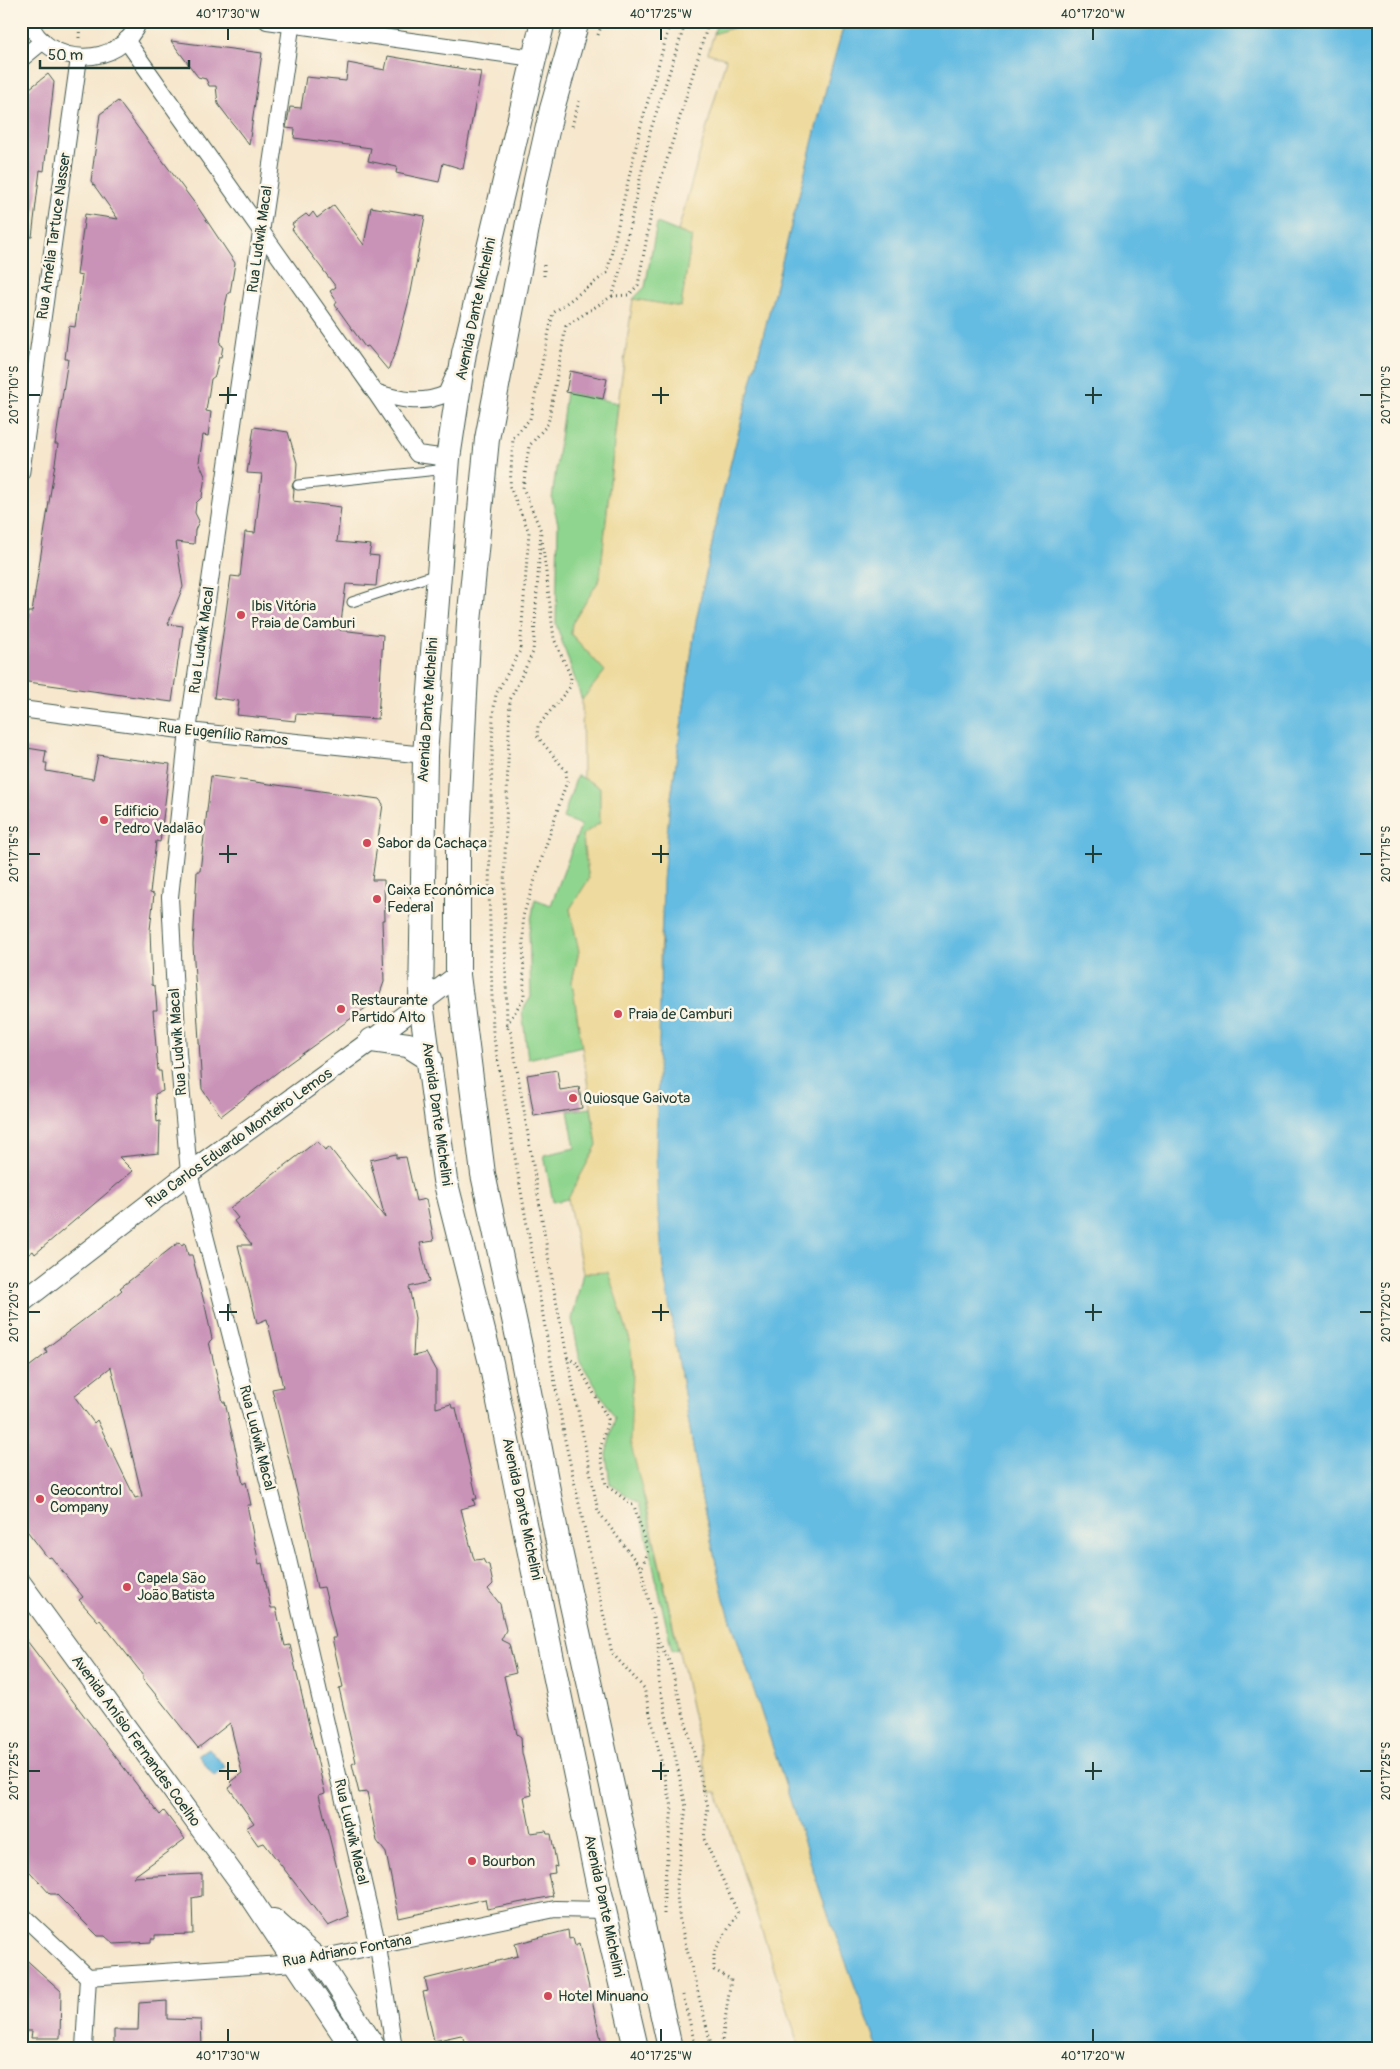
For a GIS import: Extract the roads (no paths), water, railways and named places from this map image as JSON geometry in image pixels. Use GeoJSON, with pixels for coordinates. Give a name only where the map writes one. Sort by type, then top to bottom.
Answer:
{"type":"FeatureCollection","features":[{"type":"Feature","properties":{"kind":"main road","name":"Avenida Dante Michelini"},"geometry":{"type":"LineString","coordinates":[[543,21],[464,353],[447,464],[424,756],[421,1003],[445,1180],[491,1363],[604,1910],[636,2048]]}},
{"type":"Feature","properties":{"kind":"main road","name":"Avenida Dante Michelini"},"geometry":{"type":"LineString","coordinates":[[577,21],[552,109],[536,180],[486,439],[469,622],[464,712],[458,841],[458,975],[483,1174],[523,1361],[557,1537],[670,2048]]}},
{"type":"Feature","properties":{"kind":"main road"},"geometry":{"type":"LineString","coordinates":[[372,1040],[408,1045],[430,1059]]}},
{"type":"Feature","properties":{"kind":"street"},"geometry":{"type":"LineString","coordinates":[[27,26],[60,53],[79,58],[96,56],[112,51],[126,40],[138,21]]}},
{"type":"Feature","properties":{"kind":"street"},"geometry":{"type":"LineString","coordinates":[[267,21],[533,58]]}},
{"type":"Feature","properties":{"kind":"street","name":"Rua Ludwik Macal"},"geometry":{"type":"LineString","coordinates":[[292,23],[188,731],[170,897],[178,1053],[189,1173],[288,1559],[378,1947],[394,2048]]}},
{"type":"Feature","properties":{"kind":"street"},"geometry":{"type":"LineString","coordinates":[[126,40],[417,454],[447,464]]}},
{"type":"Feature","properties":{"kind":"street"},"geometry":{"type":"LineString","coordinates":[[21,59],[43,41]]}},
{"type":"Feature","properties":{"kind":"street","name":"Rua Amélia Tartuce Nasser"},"geometry":{"type":"LineString","coordinates":[[21,474],[79,58]]}},
{"type":"Feature","properties":{"kind":"street"},"geometry":{"type":"LineString","coordinates":[[375,392],[410,401],[434,399],[446,394],[464,353]]}},
{"type":"Feature","properties":{"kind":"street","name":"Rua Eugenílio Ramos"},"geometry":{"type":"LineString","coordinates":[[21,710],[188,731],[424,756]]}},
{"type":"Feature","properties":{"kind":"street","name":"Rua Carlos Eduardo Monteiro Lemos"},"geometry":{"type":"LineString","coordinates":[[21,1304],[189,1173],[458,975]]}},
{"type":"Feature","properties":{"kind":"street","name":"Avenida Anísio Fernandes Coelho"},"geometry":{"type":"LineString","coordinates":[[21,1583],[251,1898],[351,2048]]}},
{"type":"Feature","properties":{"kind":"street","name":"Avenida Anísio Fernandes Coelho"},"geometry":{"type":"LineString","coordinates":[[251,1898],[319,1959],[376,2048]]}},
{"type":"Feature","properties":{"kind":"street","name":"Rua Adriano Fontana"},"geometry":{"type":"LineString","coordinates":[[88,1977],[295,1963],[555,1909],[604,1910]]}},
{"type":"Feature","properties":{"kind":"street"},"geometry":{"type":"LineString","coordinates":[[21,1914],[88,1977],[84,2048]]}},
{"type":"Feature","properties":{"kind":"lane"},"geometry":{"type":"LineString","coordinates":[[298,485],[447,464]]}},
{"type":"Feature","properties":{"kind":"lane"},"geometry":{"type":"LineString","coordinates":[[352,602],[438,574]]}},
{"type":"Feature","properties":{"kind":"water"},"geometry":{"type":"Polygon","coordinates":[[[845,21],[1379,21],[1379,2048],[878,2048],[825,1906],[724,1599],[701,1495],[663,1268],[656,1155],[663,880],[669,812],[696,621],[720,505],[845,21]]]}},
{"type":"Feature","properties":{"kind":"water"},"geometry":{"type":"Polygon","coordinates":[[[209,1748],[225,1767],[214,1776],[198,1755],[209,1748]]]}},
{"type":"Feature","properties":{"kind":"place","name":"Ibis Vitória Praia de Camburi"},"geometry":{"type":"Point","coordinates":[241,615]}},
{"type":"Feature","properties":{"kind":"place","name":"Edificio Pedro Vadalão"},"geometry":{"type":"Point","coordinates":[104,820]}},
{"type":"Feature","properties":{"kind":"place","name":"Sabor da Cachaça"},"geometry":{"type":"Point","coordinates":[367,843]}},
{"type":"Feature","properties":{"kind":"place","name":"Caixa Econômica Federal"},"geometry":{"type":"Point","coordinates":[377,899]}},
{"type":"Feature","properties":{"kind":"place","name":"Restaurante Partido Alto"},"geometry":{"type":"Point","coordinates":[341,1009]}},
{"type":"Feature","properties":{"kind":"place","name":"Praia de Camburi"},"geometry":{"type":"Point","coordinates":[618,1014]}},
{"type":"Feature","properties":{"kind":"place","name":"Quiosque Gaivota"},"geometry":{"type":"Point","coordinates":[573,1098]}},
{"type":"Feature","properties":{"kind":"place","name":"Geocontrol Company"},"geometry":{"type":"Point","coordinates":[40,1499]}},
{"type":"Feature","properties":{"kind":"place","name":"Capela São João Batista"},"geometry":{"type":"Point","coordinates":[127,1587]}},
{"type":"Feature","properties":{"kind":"place","name":"Bourbon"},"geometry":{"type":"Point","coordinates":[472,1861]}},
{"type":"Feature","properties":{"kind":"place","name":"Hotel Minuano"},"geometry":{"type":"Point","coordinates":[548,1996]}}]}
